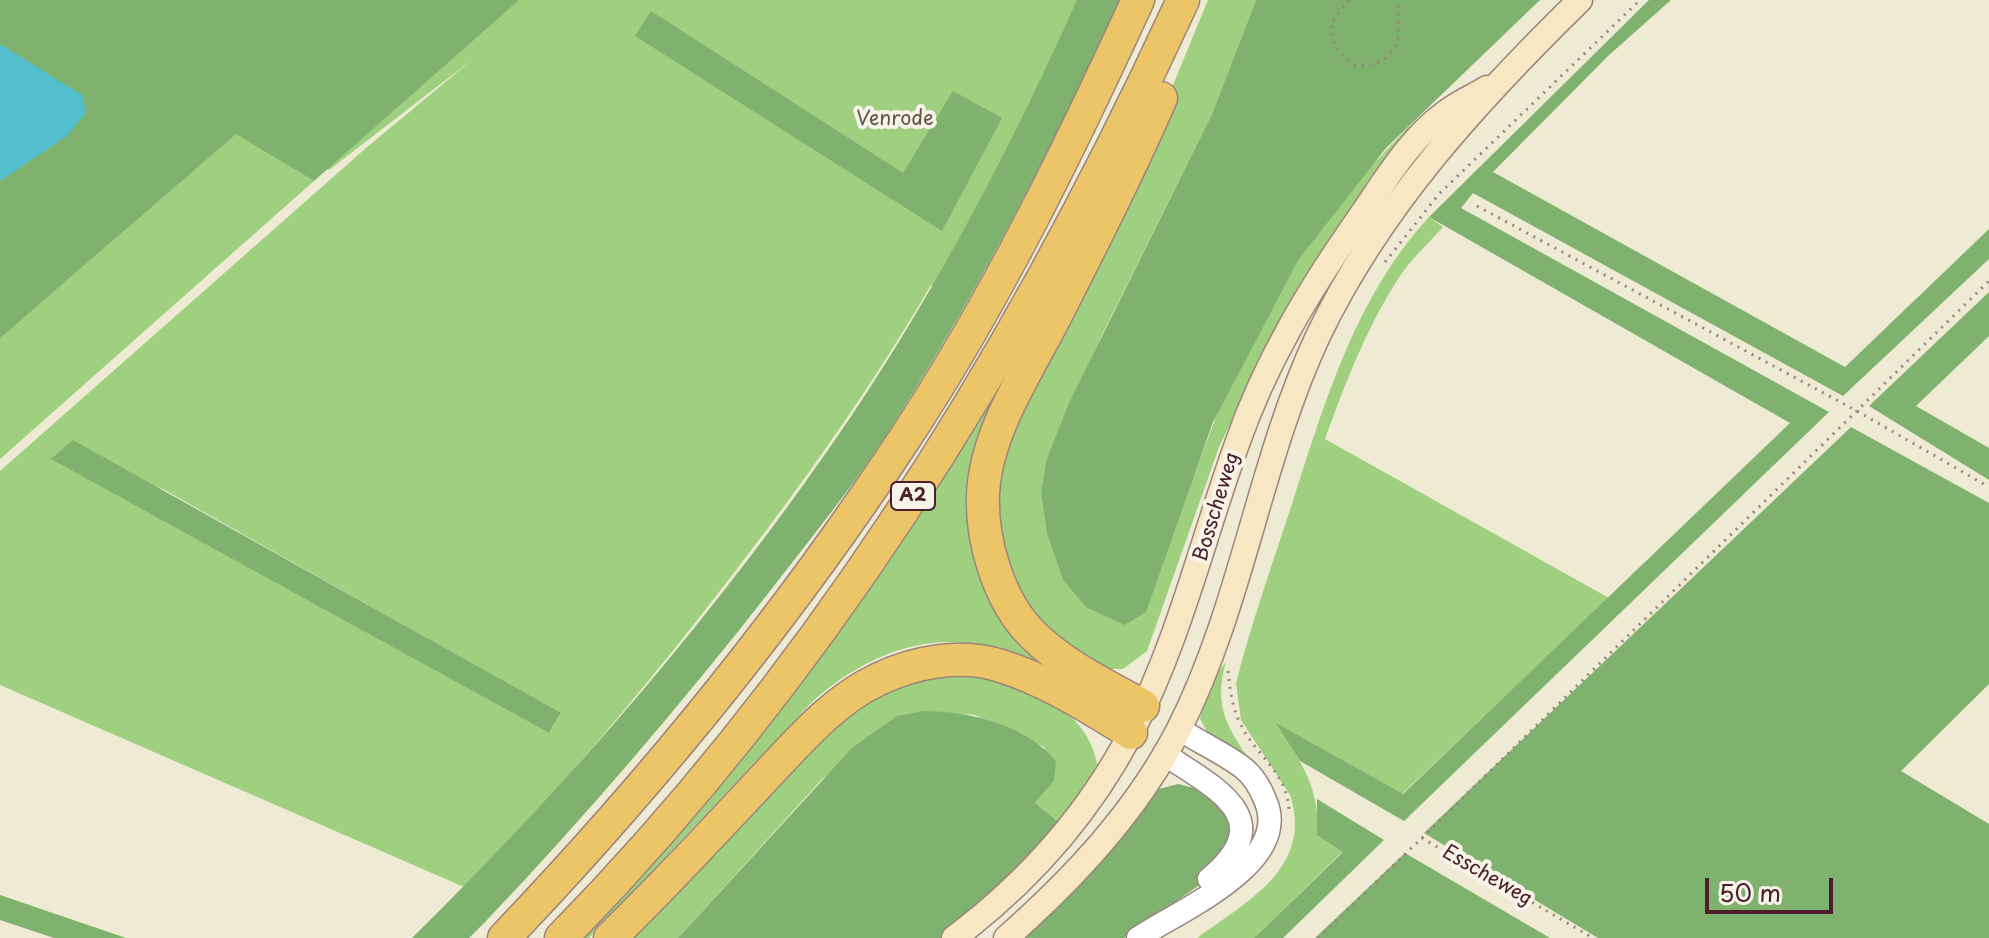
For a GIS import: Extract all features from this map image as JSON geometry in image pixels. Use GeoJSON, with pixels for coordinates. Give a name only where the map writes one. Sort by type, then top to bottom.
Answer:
{"type":"FeatureCollection","features":[{"type":"Feature","properties":{"kind":"highway","name":"A2"},"geometry":{"type":"LineString","coordinates":[[504,938],[699,721],[906,436],[1024,236],[1138,0]]}},
{"type":"Feature","properties":{"kind":"highway","name":"A2"},"geometry":{"type":"LineString","coordinates":[[561,938],[730,746],[829,618],[943,451],[1062,248],[1127,122],[1183,0]]}},
{"type":"Feature","properties":{"kind":"highway"},"geometry":{"type":"LineString","coordinates":[[1137,720],[1030,633],[1004,593],[988,545],[983,494],[992,446],[1010,403],[1131,169],[1180,55],[1189,0]]}},
{"type":"Feature","properties":{"kind":"highway"},"geometry":{"type":"LineString","coordinates":[[610,938],[819,723],[874,681],[888,675],[918,663],[956,660],[999,665],[1137,720]]}},
{"type":"Feature","properties":{"kind":"main road","name":"Bosscheweg"},"geometry":{"type":"LineString","coordinates":[[1006,938],[1055,895],[1097,849],[1179,729],[1225,611],[1269,463],[1318,336],[1350,274],[1425,166],[1470,118],[1493,85],[1580,0]]}},
{"type":"Feature","properties":{"kind":"main road","name":"Bosscheweg"},"geometry":{"type":"LineString","coordinates":[[954,938],[994,908],[1062,837],[1106,776],[1137,720],[1190,595],[1237,443],[1290,327],[1320,275],[1408,150],[1444,113],[1493,85]]}},
{"type":"Feature","properties":{"kind":"main road"},"geometry":{"type":"LineString","coordinates":[[1137,720],[1179,729]]}},
{"type":"Feature","properties":{"kind":"main road"},"geometry":{"type":"LineString","coordinates":[[1137,720],[1164,754]]}},
{"type":"Feature","properties":{"kind":"street"},"geometry":{"type":"LineString","coordinates":[[1138,938],[1249,867],[1266,843],[1271,816],[1260,787],[1244,768],[1179,729]]}},
{"type":"Feature","properties":{"kind":"street"},"geometry":{"type":"LineString","coordinates":[[1164,754],[1224,793],[1237,809],[1241,830],[1239,848],[1229,863],[1181,910]]}},
{"type":"Feature","properties":{"kind":"path"},"geometry":{"type":"LineString","coordinates":[[1349,0],[1331,23],[1335,48],[1353,65],[1370,67],[1388,58],[1396,43],[1400,23],[1397,0]]}},
{"type":"Feature","properties":{"kind":"path"},"geometry":{"type":"LineString","coordinates":[[1381,268],[1439,194],[1640,0]]}},
{"type":"Feature","properties":{"kind":"path"},"geometry":{"type":"LineString","coordinates":[[1477,206],[1857,411],[1989,487]]}},
{"type":"Feature","properties":{"kind":"path"},"geometry":{"type":"LineString","coordinates":[[1422,838],[1989,281]]}},
{"type":"Feature","properties":{"kind":"path"},"geometry":{"type":"LineString","coordinates":[[1232,658],[1228,671],[1231,700],[1242,727]]}},
{"type":"Feature","properties":{"kind":"path","name":"Esscheweg"},"geometry":{"type":"LineString","coordinates":[[1318,938],[1422,838],[1593,938]]}},
{"type":"Feature","properties":{"kind":"green space","name":"Venrode"},"geometry":{"type":"Polygon","coordinates":[[[0,0],[1084,0],[945,294],[931,285],[843,423],[714,599],[575,768],[464,887],[0,685],[0,471],[366,148],[473,59],[329,170],[254,144],[314,181],[0,459],[0,0]],[[52,458],[549,733],[561,714],[163,489],[52,458]]]}},
{"type":"Feature","properties":{"kind":"green space"},"geometry":{"type":"Polygon","coordinates":[[[0,0],[519,0],[314,181],[236,134],[0,338],[0,181],[67,136],[36,69],[0,44],[0,0]]]}},
{"type":"Feature","properties":{"kind":"green space"},"geometry":{"type":"Polygon","coordinates":[[[1077,0],[1120,0],[1041,164],[985,270],[924,375],[863,469],[667,718],[486,921],[469,938],[412,938],[589,752],[700,621],[803,485],[884,366],[945,264],[1001,160],[1077,0]]]}},
{"type":"Feature","properties":{"kind":"green space"},"geometry":{"type":"Polygon","coordinates":[[[1208,0],[1256,0],[1212,114],[1101,337],[1046,461],[1041,493],[1047,534],[1063,580],[1087,607],[1195,473],[1220,406],[1299,259],[1353,186],[1412,123],[1335,235],[1268,347],[1219,447],[1147,651],[1123,669],[1110,669],[1092,663],[1062,645],[1020,598],[997,540],[1000,455],[1171,90],[1208,0]]]}},
{"type":"Feature","properties":{"kind":"green space"},"geometry":{"type":"Polygon","coordinates":[[[1256,0],[1540,0],[1386,148],[1299,259],[1213,422],[1146,612],[1125,625],[1086,607],[1063,580],[1047,534],[1041,493],[1046,461],[1069,403],[1212,114],[1256,0]]]}},
{"type":"Feature","properties":{"kind":"green space"},"geometry":{"type":"Polygon","coordinates":[[[1649,0],[1671,0],[1608,56],[1493,172],[1845,367],[1989,229],[1989,259],[1843,396],[1473,193],[1461,208],[1829,412],[1404,821],[1300,761],[1276,723],[1403,794],[1790,423],[1429,217],[1649,0]]]}},
{"type":"Feature","properties":{"kind":"green space"},"geometry":{"type":"Polygon","coordinates":[[[651,11],[903,173],[953,91],[1002,118],[942,231],[635,36],[651,11]]]}},
{"type":"Feature","properties":{"kind":"green space"},"geometry":{"type":"Polygon","coordinates":[[[1429,217],[1443,227],[1408,265],[1386,298],[1357,357],[1325,439],[1609,598],[1402,794],[1278,725],[1308,777],[1316,804],[1317,835],[1343,851],[1254,938],[1197,938],[1236,911],[1271,880],[1284,863],[1292,843],[1295,821],[1290,795],[1241,720],[1236,683],[1318,425],[1346,351],[1381,281],[1429,217]]]}},
{"type":"Feature","properties":{"kind":"green space"},"geometry":{"type":"Polygon","coordinates":[[[1989,292],[1989,336],[1916,406],[1989,448],[1989,480],[1869,406],[1989,292]]]}},
{"type":"Feature","properties":{"kind":"green space"},"geometry":{"type":"Polygon","coordinates":[[[1039,321],[974,499],[1061,673],[991,648],[945,642],[903,649],[863,665],[811,703],[589,938],[581,938],[1039,321]]]}},
{"type":"Feature","properties":{"kind":"green space"},"geometry":{"type":"Polygon","coordinates":[[[1851,427],[1989,503],[1989,684],[1901,771],[1989,824],[1989,938],[1598,938],[1424,833],[1851,427]]]}},
{"type":"Feature","properties":{"kind":"green space"},"geometry":{"type":"Polygon","coordinates":[[[73,440],[561,713],[549,733],[51,459],[73,440]]]}},
{"type":"Feature","properties":{"kind":"green space"},"geometry":{"type":"Polygon","coordinates":[[[1226,662],[1222,679],[1222,707],[1231,731],[1256,769],[1211,739],[1200,719],[1211,681],[1226,662]]]}},
{"type":"Feature","properties":{"kind":"green space"},"geometry":{"type":"Polygon","coordinates":[[[943,670],[1016,687],[1061,709],[1079,725],[1091,745],[1098,769],[1061,824],[1035,803],[1054,781],[1044,747],[975,715],[924,711],[822,779],[678,938],[614,938],[842,703],[943,670]]]}},
{"type":"Feature","properties":{"kind":"green space"},"geometry":{"type":"Polygon","coordinates":[[[924,711],[996,722],[1029,738],[1056,761],[1054,781],[1035,803],[1061,824],[1021,869],[941,938],[678,938],[852,748],[897,716],[924,711]]]}},
{"type":"Feature","properties":{"kind":"green space"},"geometry":{"type":"Polygon","coordinates":[[[1178,784],[1221,802],[1238,827],[1205,881],[1124,938],[1023,938],[1062,900],[1139,808],[1159,789],[1178,784]]]}},
{"type":"Feature","properties":{"kind":"green space"},"geometry":{"type":"Polygon","coordinates":[[[1317,799],[1384,840],[1283,938],[1254,938],[1343,852],[1317,835],[1317,799]]]}},
{"type":"Feature","properties":{"kind":"green space"},"geometry":{"type":"Polygon","coordinates":[[[1405,853],[1550,938],[1315,938],[1405,853]]]}},
{"type":"Feature","properties":{"kind":"green space"},"geometry":{"type":"Polygon","coordinates":[[[0,895],[126,938],[54,938],[0,920],[0,895]]]}},
{"type":"Feature","properties":{"kind":"water"},"geometry":{"type":"Polygon","coordinates":[[[0,44],[82,95],[86,113],[67,136],[0,181],[0,44]]]}}]}
